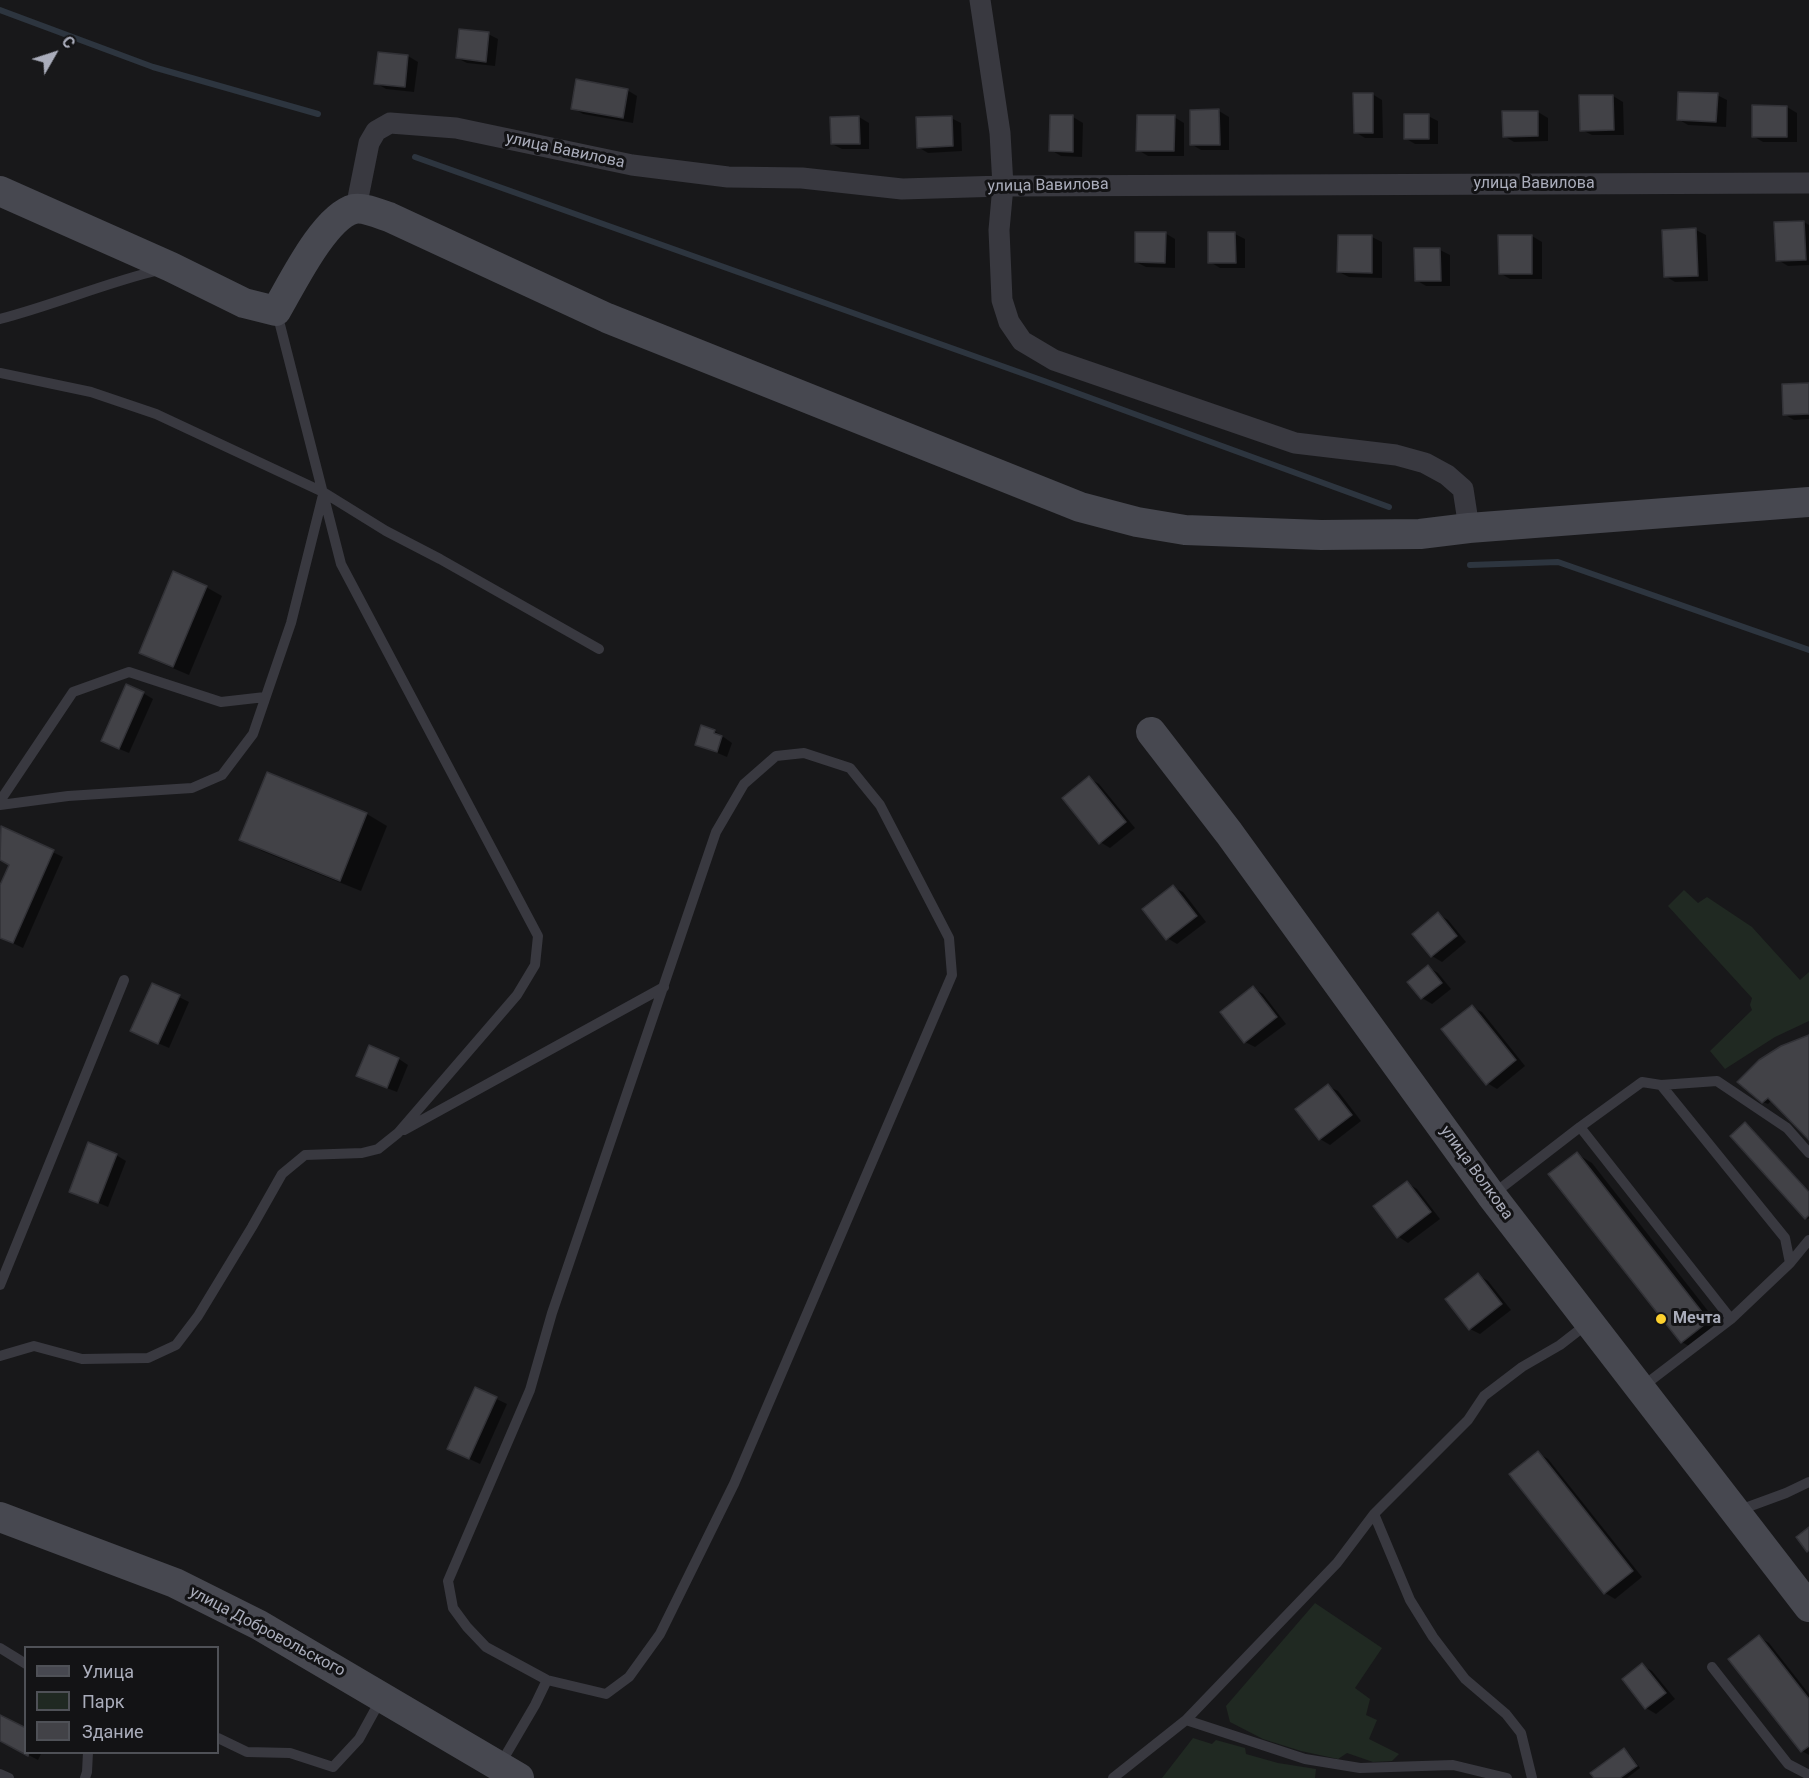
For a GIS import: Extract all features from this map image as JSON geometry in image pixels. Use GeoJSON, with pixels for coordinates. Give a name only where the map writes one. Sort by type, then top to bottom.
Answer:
{"type":"FeatureCollection","features":[{"type":"Feature","properties":{"kind":"street"},"geometry":{"type":"LineString","coordinates":[[980,0],[1000,134],[1002,186],[999,230],[1002,300],[1009,322],[1022,341],[1054,360],[1295,443],[1396,454],[1425,463],[1447,475],[1463,489],[1469,528]]}},
{"type":"Feature","properties":{"kind":"street","name":"улица Вавилова"},"geometry":{"type":"LineString","coordinates":[[356,208],[369,143],[376,131],[390,123],[456,128],[632,165],[728,177],[802,178],[903,189],[1002,186],[1809,183]]}},
{"type":"Feature","properties":{"kind":"street"},"geometry":{"type":"LineString","coordinates":[[0,190],[171,267],[244,303],[276,310],[319,239],[340,216],[356,208],[389,217],[607,318],[1080,507],[1137,522],[1185,530],[1321,535],[1420,534],[1469,528],[1809,502]]}},
{"type":"Feature","properties":{"kind":"street","name":"улица Волкова"},"geometry":{"type":"LineString","coordinates":[[1151,732],[1229,833],[1491,1195],[1809,1606]]}},
{"type":"Feature","properties":{"kind":"street","name":"улица Добровольского"},"geometry":{"type":"LineString","coordinates":[[0,1516],[175,1583],[259,1625],[509,1772]]}},
{"type":"Feature","properties":{"kind":"lane"},"geometry":{"type":"LineString","coordinates":[[0,319],[38,309],[120,280],[171,267]]}},
{"type":"Feature","properties":{"kind":"lane"},"geometry":{"type":"LineString","coordinates":[[276,310],[341,564],[538,936],[535,965],[517,995],[398,1133]]}},
{"type":"Feature","properties":{"kind":"lane"},"geometry":{"type":"LineString","coordinates":[[0,373],[91,392],[156,414],[323,492],[386,531],[599,649]]}},
{"type":"Feature","properties":{"kind":"lane"},"geometry":{"type":"LineString","coordinates":[[0,805],[68,796],[192,788],[222,775],[254,734],[291,623],[323,492]]}},
{"type":"Feature","properties":{"kind":"lane"},"geometry":{"type":"LineString","coordinates":[[0,801],[73,692],[129,672],[221,702],[265,697]]}},
{"type":"Feature","properties":{"kind":"lane"},"geometry":{"type":"LineString","coordinates":[[804,753],[850,768],[880,805],[949,938],[952,975],[734,1484],[660,1634],[629,1677],[606,1694],[547,1680],[486,1647],[467,1628],[453,1608],[448,1581],[530,1390],[552,1313],[716,832],[744,784],[776,756],[804,753]]}},
{"type":"Feature","properties":{"kind":"lane"},"geometry":{"type":"LineString","coordinates":[[0,1285],[124,980]]}},
{"type":"Feature","properties":{"kind":"lane"},"geometry":{"type":"LineString","coordinates":[[0,1356],[34,1346],[82,1359],[148,1358],[176,1345],[198,1316],[282,1174],[305,1155],[362,1153],[378,1149],[398,1133],[664,987]]}},
{"type":"Feature","properties":{"kind":"lane"},"geometry":{"type":"LineString","coordinates":[[1491,1195],[1642,1082],[1661,1085],[1717,1081],[1787,1128],[1809,1153]]}},
{"type":"Feature","properties":{"kind":"lane"},"geometry":{"type":"LineString","coordinates":[[1661,1085],[1785,1238],[1790,1263]]}},
{"type":"Feature","properties":{"kind":"lane"},"geometry":{"type":"LineString","coordinates":[[1580,1127],[1731,1318]]}},
{"type":"Feature","properties":{"kind":"lane"},"geometry":{"type":"LineString","coordinates":[[1640,1389],[1731,1318],[1790,1263],[1809,1240]]}},
{"type":"Feature","properties":{"kind":"lane"},"geometry":{"type":"LineString","coordinates":[[1113,1778],[1186,1720],[1337,1563],[1374,1514],[1468,1420],[1484,1396],[1522,1367],[1560,1345],[1589,1322]]}},
{"type":"Feature","properties":{"kind":"lane"},"geometry":{"type":"LineString","coordinates":[[1737,1511],[1809,1482]]}},
{"type":"Feature","properties":{"kind":"lane"},"geometry":{"type":"LineString","coordinates":[[1374,1514],[1410,1600],[1433,1637],[1465,1679],[1506,1714],[1521,1733],[1532,1778]]}},
{"type":"Feature","properties":{"kind":"lane"},"geometry":{"type":"LineString","coordinates":[[0,1648],[24,1663]]}},
{"type":"Feature","properties":{"kind":"lane"},"geometry":{"type":"LineString","coordinates":[[1712,1667],[1788,1764],[1803,1774],[1809,1775]]}},
{"type":"Feature","properties":{"kind":"lane"},"geometry":{"type":"LineString","coordinates":[[509,1772],[547,1680]]}},
{"type":"Feature","properties":{"kind":"lane"},"geometry":{"type":"LineString","coordinates":[[219,1738],[247,1752],[290,1753],[333,1767],[359,1739],[383,1696]]}},
{"type":"Feature","properties":{"kind":"lane"},"geometry":{"type":"LineString","coordinates":[[1186,1720],[1305,1759],[1360,1768],[1454,1765],[1507,1778]]}},
{"type":"Feature","properties":{"kind":"lane"},"geometry":{"type":"LineString","coordinates":[[85,1778],[88,1754]]}},
{"type":"Feature","properties":{"kind":"lane"},"geometry":{"type":"LineString","coordinates":[[0,1774],[9,1778]]}},
{"type":"Feature","properties":{"kind":"green space"},"geometry":{"type":"Polygon","coordinates":[[[1684,890],[1698,903],[1707,897],[1752,927],[1800,980],[1809,972],[1809,1021],[1775,1037],[1725,1069],[1710,1051],[1752,1010],[1750,1005],[1752,998],[1668,906],[1684,890]]]}},
{"type":"Feature","properties":{"kind":"green space"},"geometry":{"type":"Polygon","coordinates":[[[1315,1603],[1382,1648],[1355,1688],[1370,1699],[1366,1715],[1377,1720],[1369,1739],[1399,1754],[1392,1761],[1373,1762],[1347,1753],[1338,1759],[1301,1751],[1263,1739],[1230,1722],[1226,1706],[1315,1603]]]}},
{"type":"Feature","properties":{"kind":"green space"},"geometry":{"type":"Polygon","coordinates":[[[1193,1738],[1212,1744],[1216,1740],[1245,1748],[1246,1754],[1278,1763],[1316,1769],[1315,1778],[1162,1778],[1193,1738]]]}},
{"type":"Feature","properties":{"kind":"building"},"geometry":{"type":"Polygon","coordinates":[[[459,29],[489,32],[486,62],[456,58],[459,29]]]}},
{"type":"Feature","properties":{"kind":"building"},"geometry":{"type":"Polygon","coordinates":[[[378,52],[408,55],[405,87],[374,84],[378,52]]]}},
{"type":"Feature","properties":{"kind":"building"},"geometry":{"type":"Polygon","coordinates":[[[576,79],[628,89],[623,118],[571,109],[576,79]]]}},
{"type":"Feature","properties":{"kind":"building"},"geometry":{"type":"Polygon","coordinates":[[[1678,92],[1718,93],[1716,122],[1677,120],[1678,92]]]}},
{"type":"Feature","properties":{"kind":"building"},"geometry":{"type":"Polygon","coordinates":[[[1353,93],[1373,93],[1373,133],[1354,133],[1353,93]]]}},
{"type":"Feature","properties":{"kind":"building"},"geometry":{"type":"Polygon","coordinates":[[[1579,95],[1613,95],[1614,130],[1580,131],[1579,95]]]}},
{"type":"Feature","properties":{"kind":"building"},"geometry":{"type":"Polygon","coordinates":[[[1752,105],[1787,106],[1787,137],[1752,137],[1752,105]]]}},
{"type":"Feature","properties":{"kind":"building"},"geometry":{"type":"Polygon","coordinates":[[[1219,109],[1220,145],[1190,145],[1190,110],[1219,109]]]}},
{"type":"Feature","properties":{"kind":"building"},"geometry":{"type":"Polygon","coordinates":[[[1502,111],[1538,111],[1538,136],[1503,137],[1502,111]]]}},
{"type":"Feature","properties":{"kind":"building"},"geometry":{"type":"Polygon","coordinates":[[[1404,114],[1429,114],[1429,139],[1404,139],[1404,114]]]}},
{"type":"Feature","properties":{"kind":"building"},"geometry":{"type":"Polygon","coordinates":[[[1050,115],[1073,115],[1073,152],[1049,151],[1050,115]]]}},
{"type":"Feature","properties":{"kind":"building"},"geometry":{"type":"Polygon","coordinates":[[[1137,115],[1175,115],[1174,151],[1136,151],[1137,115]]]}},
{"type":"Feature","properties":{"kind":"building"},"geometry":{"type":"Polygon","coordinates":[[[859,116],[860,144],[831,144],[830,117],[859,116]]]}},
{"type":"Feature","properties":{"kind":"building"},"geometry":{"type":"Polygon","coordinates":[[[952,116],[953,146],[917,148],[916,117],[952,116]]]}},
{"type":"Feature","properties":{"kind":"building"},"geometry":{"type":"Polygon","coordinates":[[[1804,221],[1806,260],[1776,261],[1774,222],[1804,221]]]}},
{"type":"Feature","properties":{"kind":"building"},"geometry":{"type":"Polygon","coordinates":[[[1696,228],[1698,276],[1664,277],[1662,230],[1696,228]]]}},
{"type":"Feature","properties":{"kind":"building"},"geometry":{"type":"Polygon","coordinates":[[[1135,232],[1166,232],[1165,263],[1135,262],[1135,232]]]}},
{"type":"Feature","properties":{"kind":"building"},"geometry":{"type":"Polygon","coordinates":[[[1208,232],[1235,232],[1236,263],[1208,263],[1208,232]]]}},
{"type":"Feature","properties":{"kind":"building"},"geometry":{"type":"Polygon","coordinates":[[[1338,235],[1372,235],[1372,273],[1337,272],[1338,235]]]}},
{"type":"Feature","properties":{"kind":"building"},"geometry":{"type":"Polygon","coordinates":[[[1498,235],[1532,235],[1532,274],[1499,274],[1498,235]]]}},
{"type":"Feature","properties":{"kind":"building"},"geometry":{"type":"Polygon","coordinates":[[[1414,248],[1440,248],[1441,281],[1415,281],[1414,248]]]}},
{"type":"Feature","properties":{"kind":"building"},"geometry":{"type":"Polygon","coordinates":[[[1809,383],[1809,414],[1783,415],[1782,384],[1809,383]]]}},
{"type":"Feature","properties":{"kind":"building"},"geometry":{"type":"Polygon","coordinates":[[[173,571],[207,586],[173,667],[139,653],[173,571]]]}},
{"type":"Feature","properties":{"kind":"building"},"geometry":{"type":"Polygon","coordinates":[[[126,684],[144,692],[119,749],[101,741],[126,684]]]}},
{"type":"Feature","properties":{"kind":"building"},"geometry":{"type":"Polygon","coordinates":[[[701,725],[715,730],[714,733],[722,736],[717,752],[695,745],[701,725]]]}},
{"type":"Feature","properties":{"kind":"building"},"geometry":{"type":"Polygon","coordinates":[[[267,772],[367,813],[340,881],[239,840],[267,772]]]}},
{"type":"Feature","properties":{"kind":"building"},"geometry":{"type":"Polygon","coordinates":[[[1089,776],[1126,822],[1099,844],[1062,798],[1089,776]]]}},
{"type":"Feature","properties":{"kind":"building"},"geometry":{"type":"Polygon","coordinates":[[[1,826],[54,850],[13,943],[0,938],[0,885],[9,865],[0,860],[1,826]]]}},
{"type":"Feature","properties":{"kind":"building"},"geometry":{"type":"Polygon","coordinates":[[[1173,885],[1197,916],[1166,940],[1142,909],[1173,885]]]}},
{"type":"Feature","properties":{"kind":"building"},"geometry":{"type":"Polygon","coordinates":[[[1438,912],[1457,936],[1431,957],[1412,934],[1438,912]]]}},
{"type":"Feature","properties":{"kind":"building"},"geometry":{"type":"Polygon","coordinates":[[[1428,965],[1442,983],[1421,999],[1407,982],[1428,965]]]}},
{"type":"Feature","properties":{"kind":"building"},"geometry":{"type":"Polygon","coordinates":[[[152,983],[180,995],[158,1044],[130,1031],[152,983]]]}},
{"type":"Feature","properties":{"kind":"building"},"geometry":{"type":"Polygon","coordinates":[[[1253,986],[1277,1017],[1244,1043],[1220,1012],[1253,986]]]}},
{"type":"Feature","properties":{"kind":"building"},"geometry":{"type":"Polygon","coordinates":[[[1472,1005],[1516,1060],[1486,1085],[1441,1029],[1472,1005]]]}},
{"type":"Feature","properties":{"kind":"building"},"geometry":{"type":"Polygon","coordinates":[[[1809,1035],[1809,1140],[1768,1098],[1762,1103],[1737,1082],[1759,1060],[1781,1046],[1809,1035]]]}},
{"type":"Feature","properties":{"kind":"building"},"geometry":{"type":"Polygon","coordinates":[[[369,1045],[399,1058],[387,1088],[356,1076],[369,1045]]]}},
{"type":"Feature","properties":{"kind":"building"},"geometry":{"type":"Polygon","coordinates":[[[1328,1084],[1352,1115],[1319,1140],[1295,1109],[1328,1084]]]}},
{"type":"Feature","properties":{"kind":"building"},"geometry":{"type":"Polygon","coordinates":[[[1745,1122],[1809,1192],[1809,1215],[1805,1219],[1730,1136],[1745,1122]]]}},
{"type":"Feature","properties":{"kind":"building"},"geometry":{"type":"Polygon","coordinates":[[[88,1142],[117,1154],[98,1203],[69,1192],[88,1142]]]}},
{"type":"Feature","properties":{"kind":"building"},"geometry":{"type":"Polygon","coordinates":[[[1577,1152],[1709,1321],[1681,1343],[1548,1174],[1577,1152]]]}},
{"type":"Feature","properties":{"kind":"building"},"geometry":{"type":"Polygon","coordinates":[[[1407,1181],[1431,1212],[1397,1238],[1373,1206],[1407,1181]]]}},
{"type":"Feature","properties":{"kind":"building"},"geometry":{"type":"Polygon","coordinates":[[[1478,1273],[1502,1304],[1469,1330],[1445,1299],[1478,1273]]]}},
{"type":"Feature","properties":{"kind":"building"},"geometry":{"type":"Polygon","coordinates":[[[475,1387],[497,1397],[469,1459],[447,1449],[475,1387]]]}},
{"type":"Feature","properties":{"kind":"building"},"geometry":{"type":"Polygon","coordinates":[[[1538,1451],[1633,1571],[1604,1594],[1509,1474],[1538,1451]]]}},
{"type":"Feature","properties":{"kind":"building"},"geometry":{"type":"Polygon","coordinates":[[[1809,1527],[1809,1550],[1807,1552],[1796,1537],[1809,1527]]]}},
{"type":"Feature","properties":{"kind":"building"},"geometry":{"type":"Polygon","coordinates":[[[1759,1635],[1809,1699],[1809,1746],[1801,1752],[1728,1659],[1759,1635]]]}},
{"type":"Feature","properties":{"kind":"building"},"geometry":{"type":"Polygon","coordinates":[[[1642,1663],[1666,1693],[1645,1709],[1622,1679],[1642,1663]]]}},
{"type":"Feature","properties":{"kind":"building"},"geometry":{"type":"Polygon","coordinates":[[[0,1715],[24,1727],[24,1754],[0,1741],[0,1715]]]}},
{"type":"Feature","properties":{"kind":"building"},"geometry":{"type":"Polygon","coordinates":[[[1624,1748],[1637,1766],[1620,1778],[1594,1778],[1590,1773],[1624,1748]]]}},
{"type":"Feature","properties":{"kind":"waterway"},"geometry":{"type":"LineString","coordinates":[[0,10],[153,67],[318,114]]}},
{"type":"Feature","properties":{"kind":"waterway"},"geometry":{"type":"LineString","coordinates":[[415,157],[1044,381],[1389,507]]}},
{"type":"Feature","properties":{"kind":"waterway"},"geometry":{"type":"LineString","coordinates":[[1470,565],[1558,562],[1809,650]]}},
{"type":"Feature","properties":{"kind":"place","name":"Мечта"},"geometry":{"type":"Point","coordinates":[1661,1319]}}]}
